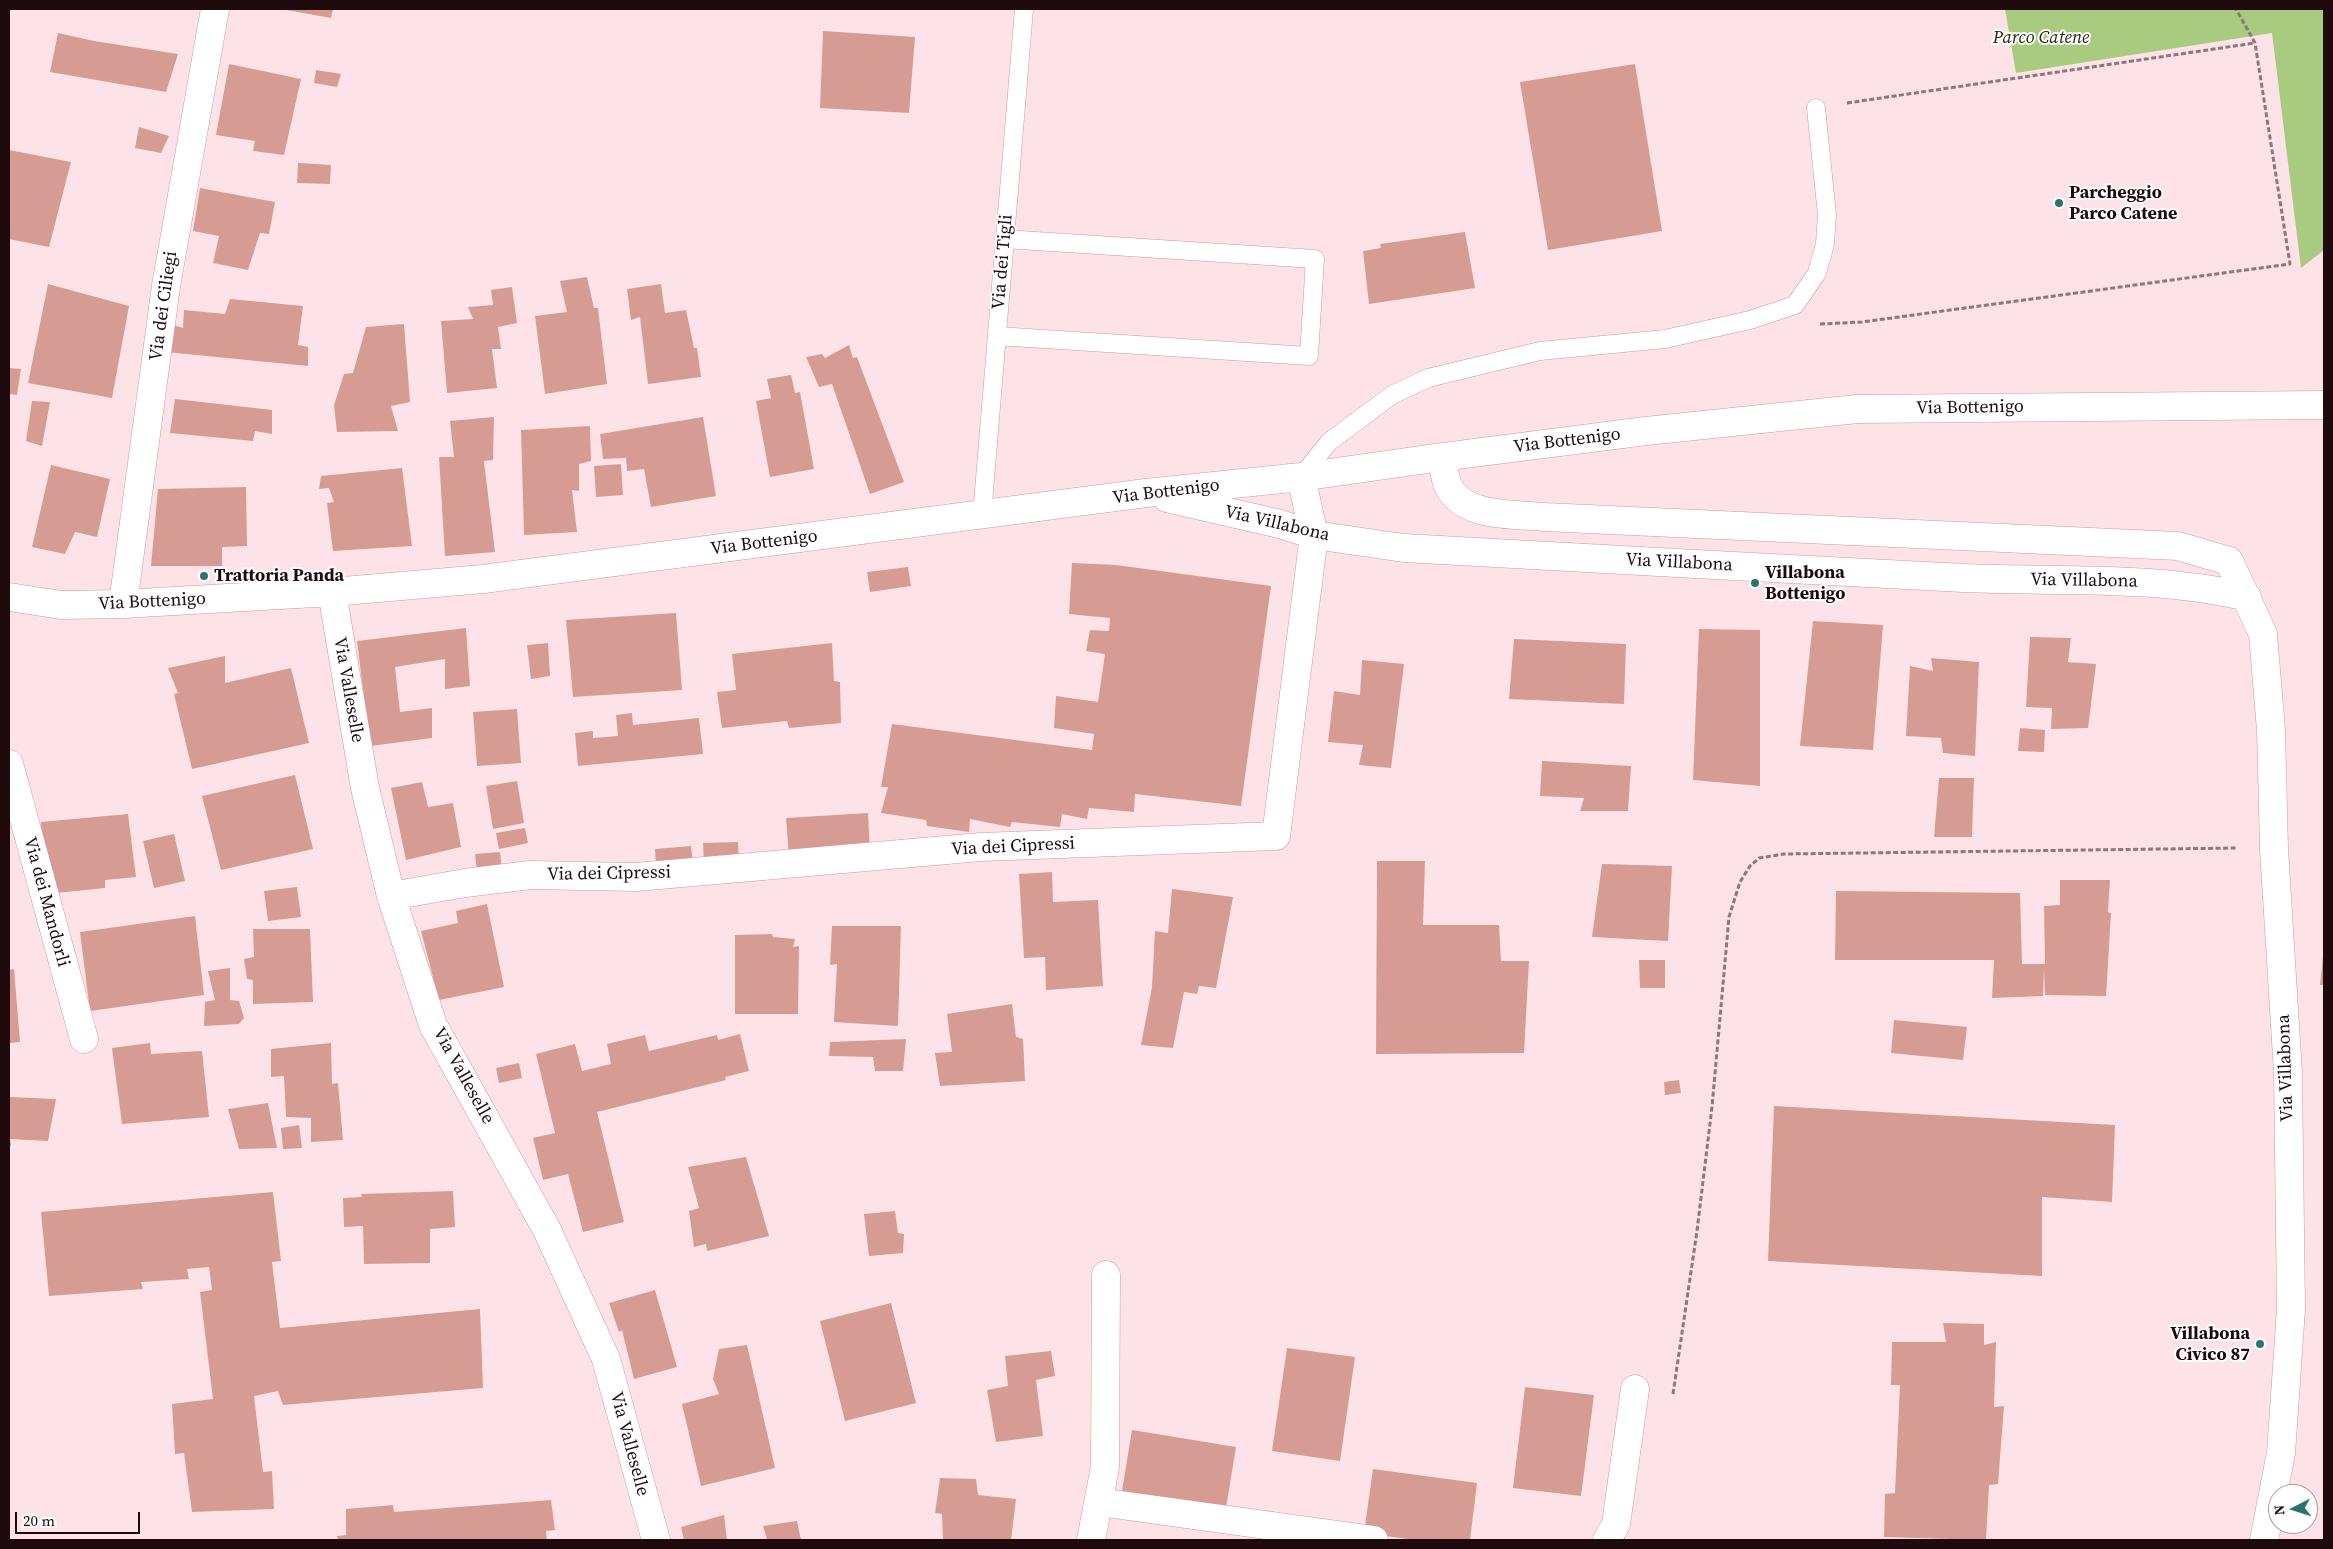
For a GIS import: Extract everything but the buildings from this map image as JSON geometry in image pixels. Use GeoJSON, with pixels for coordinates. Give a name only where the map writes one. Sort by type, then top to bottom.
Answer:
{"type":"FeatureCollection","features":[{"type":"Feature","properties":{"kind":"street","name":"Via dei Ciliegi"},"geometry":{"type":"LineString","coordinates":[[123,604],[166,286],[215,9]]}},
{"type":"Feature","properties":{"kind":"street","name":"Via Bottenigo"},"geometry":{"type":"LineString","coordinates":[[9,597],[61,605],[123,604],[332,592],[483,579],[1146,493],[1301,477],[1646,431],[1857,409],[2324,405]]}},
{"type":"Feature","properties":{"kind":"street","name":"Via Villabona"},"geometry":{"type":"LineString","coordinates":[[1442,457],[1448,485],[1460,502],[1486,511],[1544,517],[2178,546],[2229,561],[2263,634],[2271,730],[2274,849],[2288,1073],[2291,1309],[2281,1453],[2264,1540]]}},
{"type":"Feature","properties":{"kind":"street","name":"Via dei Cipressi"},"geometry":{"type":"LineString","coordinates":[[391,896],[530,874],[636,877],[981,847],[1276,836],[1314,535],[1301,477]]}},
{"type":"Feature","properties":{"kind":"street","name":"Via Villabona"},"geometry":{"type":"LineString","coordinates":[[1146,493],[1280,524],[1314,535],[1404,548],[1983,578],[2150,582],[2210,588],[2247,597]]}},
{"type":"Feature","properties":{"kind":"street","name":"Via Valleselle"},"geometry":{"type":"LineString","coordinates":[[332,592],[365,788],[391,896],[433,1025],[547,1230],[606,1359],[656,1540]]}},
{"type":"Feature","properties":{"kind":"street","name":"Via dei Mandorli"},"geometry":{"type":"LineString","coordinates":[[9,764],[84,1039]]}},
{"type":"Feature","properties":{"kind":"street"},"geometry":{"type":"LineString","coordinates":[[1091,1540],[1106,1466],[1106,1275]]}},
{"type":"Feature","properties":{"kind":"street"},"geometry":{"type":"LineString","coordinates":[[1607,1540],[1616,1524],[1635,1389]]}},
{"type":"Feature","properties":{"kind":"street"},"geometry":{"type":"LineString","coordinates":[[1099,1502],[1374,1540]]}},
{"type":"Feature","properties":{"kind":"lane","name":"Via dei Tigli"},"geometry":{"type":"LineString","coordinates":[[982,515],[1024,9]]}},
{"type":"Feature","properties":{"kind":"lane"},"geometry":{"type":"LineString","coordinates":[[1301,477],[1329,442],[1392,395],[1428,378],[1540,351],[1665,339],[1750,320],[1795,305],[1817,273],[1825,244],[1827,215],[1816,108]]}},
{"type":"Feature","properties":{"kind":"lane"},"geometry":{"type":"LineString","coordinates":[[997,336],[1309,356],[1315,259],[1004,239]]}},
{"type":"Feature","properties":{"kind":"path"},"geometry":{"type":"LineString","coordinates":[[1813,324],[1872,320],[2290,264],[2255,43],[2236,9]]}},
{"type":"Feature","properties":{"kind":"path"},"geometry":{"type":"LineString","coordinates":[[1846,103],[2255,43]]}},
{"type":"Feature","properties":{"kind":"path"},"geometry":{"type":"LineString","coordinates":[[1672,1399],[1697,1231],[1712,1107],[1729,918],[1740,882],[1750,866],[1759,858],[1784,854],[2274,849]]}},
{"type":"Feature","properties":{"kind":"green space","name":"Parco Catene"},"geometry":{"type":"Polygon","coordinates":[[[2005,9],[2324,9],[2324,250],[2301,268],[2272,33],[2016,73],[2005,9]]]}},
{"type":"Feature","properties":{"kind":"place","name":"Parcheggio Parco Catene"},"geometry":{"type":"Point","coordinates":[2059,203]}},
{"type":"Feature","properties":{"kind":"place","name":"Trattoria Panda"},"geometry":{"type":"Point","coordinates":[204,576]}},
{"type":"Feature","properties":{"kind":"place","name":"Villabona Bottenigo"},"geometry":{"type":"Point","coordinates":[1755,583]}},
{"type":"Feature","properties":{"kind":"place","name":"Villabona Civico 87"},"geometry":{"type":"Point","coordinates":[2260,1344]}}]}
